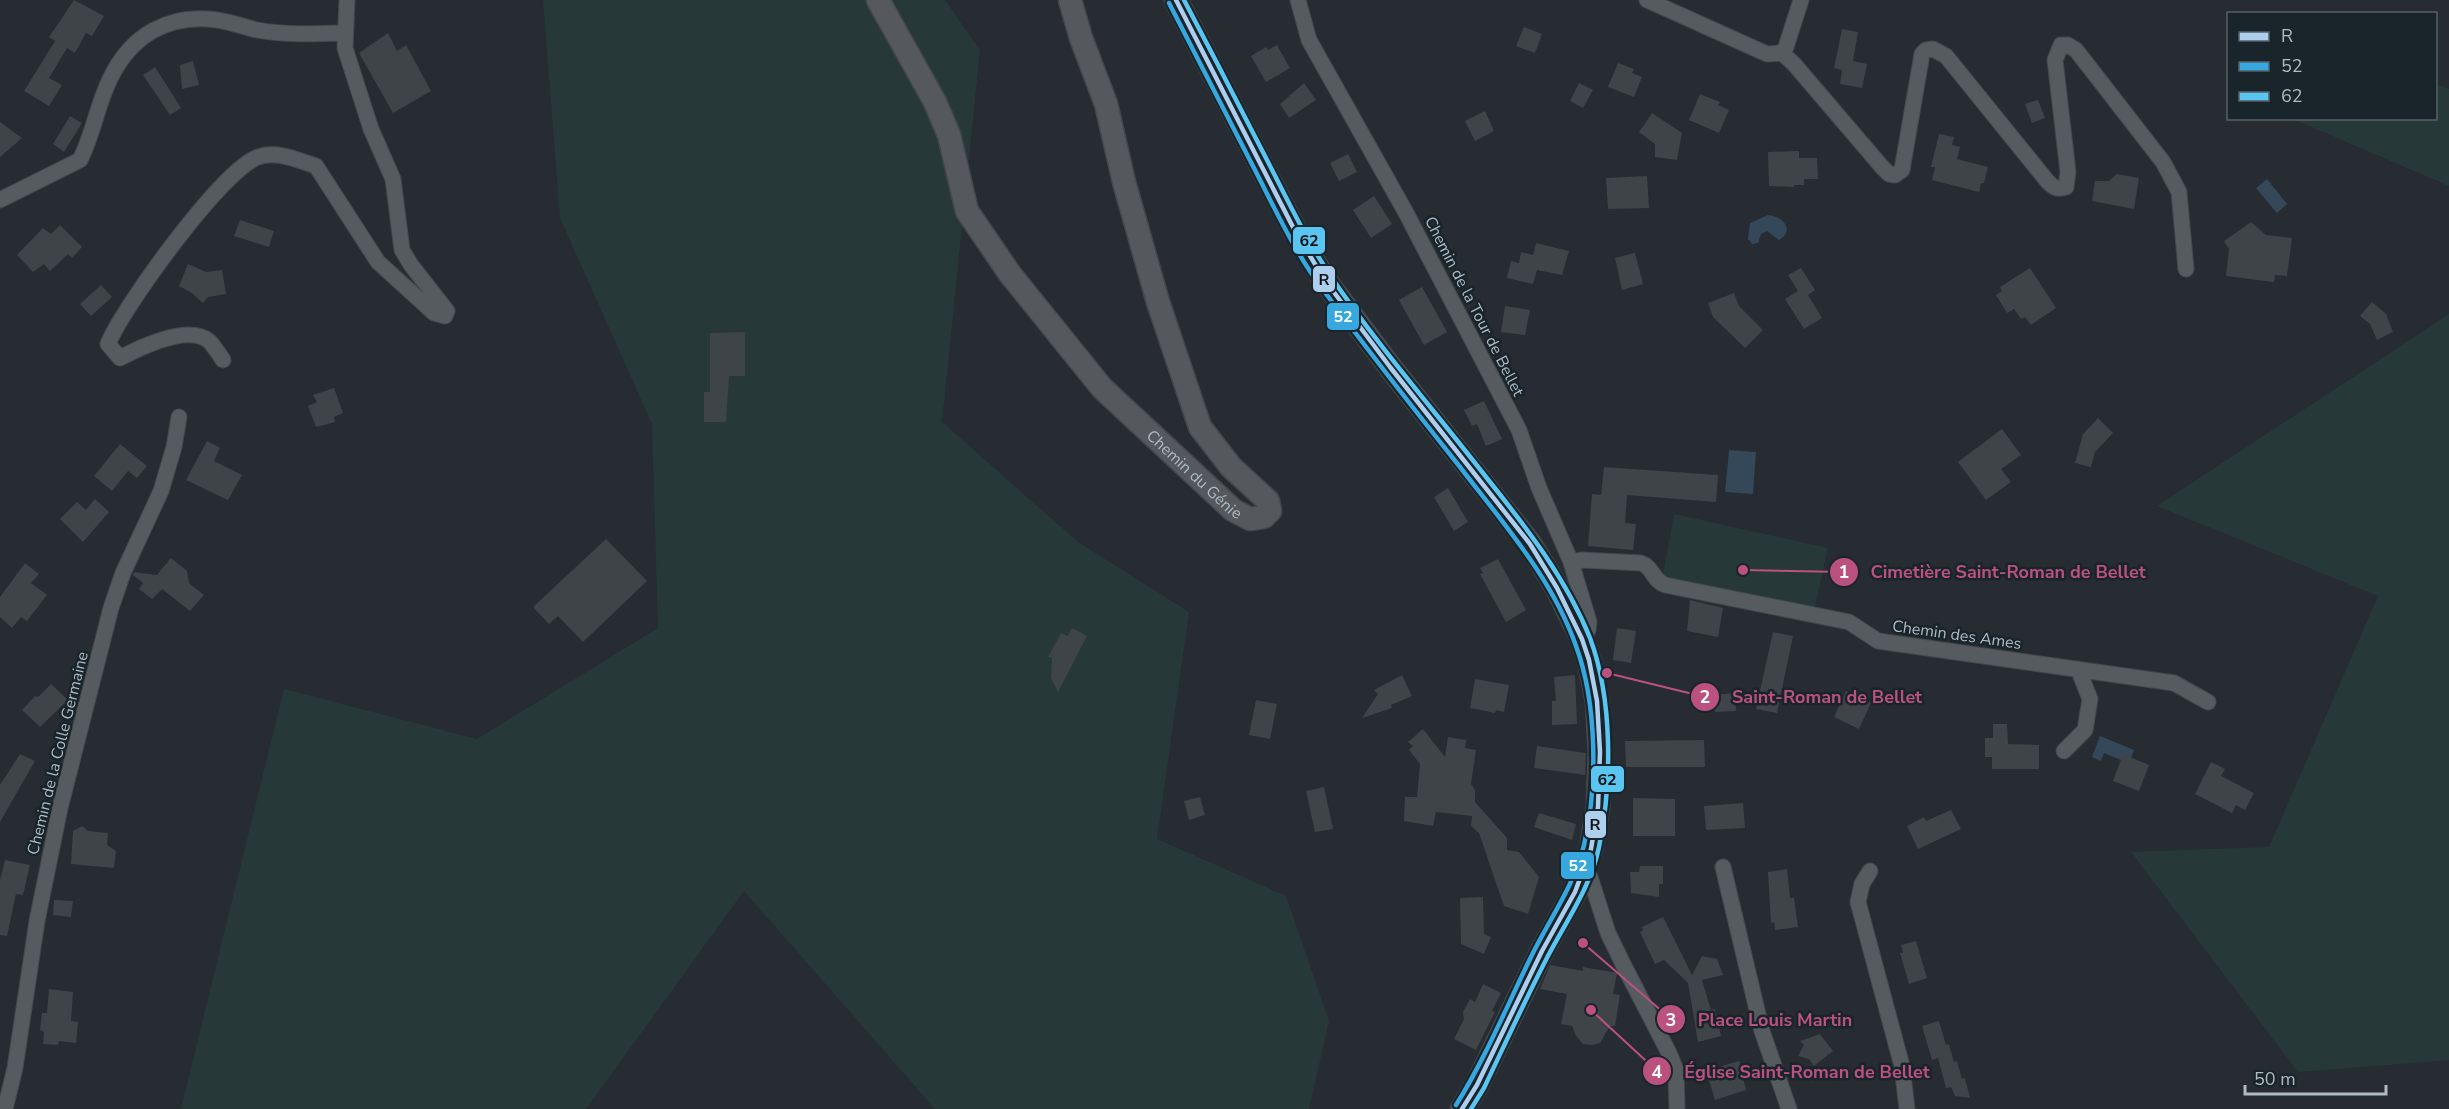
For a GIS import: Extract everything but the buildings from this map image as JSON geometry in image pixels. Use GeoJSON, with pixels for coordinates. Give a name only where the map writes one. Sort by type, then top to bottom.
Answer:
{"type":"FeatureCollection","features":[{"type":"Feature","properties":{"kind":"main road","name":"Chemin du Génie"},"geometry":{"type":"LineString","coordinates":[[878,0],[934,102],[945,127],[957,163],[961,192],[967,212],[1010,274],[1102,387],[1233,510],[1250,519],[1264,517],[1270,511],[1268,501],[1231,468],[1200,427],[1158,302],[1124,182],[1106,104],[1081,38],[1070,0]]}},
{"type":"Feature","properties":{"kind":"main road"},"geometry":{"type":"LineString","coordinates":[[1176,0],[1295,231],[1324,279],[1390,367],[1530,544],[1557,588],[1582,639],[1589,660],[1597,701],[1600,753],[1597,815],[1591,849],[1575,892],[1542,951],[1477,1085],[1462,1109]]}},
{"type":"Feature","properties":{"kind":"street"},"geometry":{"type":"LineString","coordinates":[[223,360],[210,342],[199,336],[188,334],[135,350],[120,358],[108,344],[115,328],[171,245],[226,183],[257,157],[275,154],[316,166],[378,262],[434,313],[445,316],[447,311],[402,250],[393,179],[371,129],[345,48],[347,0]]}},
{"type":"Feature","properties":{"kind":"street","name":"Chemin de la Tour de Bellet"},"geometry":{"type":"LineString","coordinates":[[1298,0],[1314,50],[1405,211],[1519,430],[1539,488],[1571,562],[1589,622],[1588,630],[1582,639]]}},
{"type":"Feature","properties":{"kind":"street"},"geometry":{"type":"LineString","coordinates":[[1647,0],[1767,54],[1782,53],[1882,167],[1889,174],[1895,175],[1902,170],[1922,54],[1926,50],[1939,51],[1946,56],[2048,182],[2054,188],[2066,187],[2068,172],[2055,60],[2061,45],[2068,45],[2076,50],[2092,68],[2109,94],[2163,162],[2179,192],[2186,269]]}},
{"type":"Feature","properties":{"kind":"street"},"geometry":{"type":"LineString","coordinates":[[1782,53],[1796,22],[1801,0]]}},
{"type":"Feature","properties":{"kind":"street"},"geometry":{"type":"LineString","coordinates":[[0,200],[80,160],[109,80],[122,58],[140,39],[161,27],[176,20],[196,18],[219,20],[258,30],[311,34],[344,33]]}},
{"type":"Feature","properties":{"kind":"street","name":"Chemin de la Colle Germaine"},"geometry":{"type":"LineString","coordinates":[[5,1109],[15,1068],[37,921],[60,808],[111,608],[123,573],[161,491],[174,447],[179,417]]}},
{"type":"Feature","properties":{"kind":"street","name":"Chemin des Ames"},"geometry":{"type":"LineString","coordinates":[[1571,562],[1582,560],[1644,564],[1649,567],[1659,583],[1665,585],[1849,622],[1878,641],[2174,683],[2208,702]]}},
{"type":"Feature","properties":{"kind":"street"},"geometry":{"type":"LineString","coordinates":[[2064,751],[2085,730],[2090,699],[2078,669]]}},
{"type":"Feature","properties":{"kind":"street"},"geometry":{"type":"LineString","coordinates":[[1724,867],[1762,1031],[1789,1109]]}},
{"type":"Feature","properties":{"kind":"street"},"geometry":{"type":"LineString","coordinates":[[1870,871],[1862,884],[1858,902],[1902,1066],[1907,1109]]}},
{"type":"Feature","properties":{"kind":"street"},"geometry":{"type":"LineString","coordinates":[[1584,872],[1590,877],[1608,933],[1670,1053],[1676,1070],[1677,1109]]}},
{"type":"Feature","properties":{"kind":"green space"},"geometry":{"type":"Polygon","coordinates":[[[543,0],[945,0],[980,50],[942,422],[1078,542],[1189,612],[1157,839],[1286,896],[1329,1021],[1309,1109],[935,1109],[744,891],[586,1109],[181,1109],[284,689],[477,739],[658,628],[652,424],[560,218],[543,0]]]}},
{"type":"Feature","properties":{"kind":"green space"},"geometry":{"type":"Polygon","coordinates":[[[2437,84],[2449,89],[2449,186],[2295,120],[2437,120],[2437,84]]]}},
{"type":"Feature","properties":{"kind":"green space"},"geometry":{"type":"Polygon","coordinates":[[[2449,314],[2449,1060],[2298,1072],[2131,852],[2269,847],[2378,596],[2157,506],[2449,314]]]}},
{"type":"Feature","properties":{"kind":"green space"},"geometry":{"type":"Polygon","coordinates":[[[1674,514],[1828,548],[1814,611],[1662,581],[1674,514]]]}},
{"type":"Feature","properties":{"kind":"water"},"geometry":{"type":"Polygon","coordinates":[[[2267,179],[2287,204],[2277,213],[2256,188],[2267,179]]]}},
{"type":"Feature","properties":{"kind":"water"},"geometry":{"type":"Polygon","coordinates":[[[1768,215],[1778,218],[1785,224],[1787,228],[1784,236],[1779,240],[1767,231],[1761,234],[1758,243],[1752,244],[1748,239],[1750,223],[1768,215]]]}},
{"type":"Feature","properties":{"kind":"water"},"geometry":{"type":"Polygon","coordinates":[[[1729,450],[1756,452],[1753,494],[1725,492],[1729,450]]]}},
{"type":"Feature","properties":{"kind":"water"},"geometry":{"type":"Polygon","coordinates":[[[2100,736],[2134,750],[2131,758],[2121,760],[2104,753],[2101,761],[2092,757],[2100,736]]]}},
{"type":"Feature","properties":{"kind":"transit line","name":"R"},"geometry":{"type":"LineString","coordinates":[[1176,0],[1295,231],[1324,279],[1390,367],[1530,544],[1557,588],[1582,639],[1589,660],[1597,701],[1600,752],[1598,807],[1591,849],[1575,892],[1542,951],[1477,1085],[1462,1109]]}},
{"type":"Feature","properties":{"kind":"transit line","name":"62"},"geometry":{"type":"LineString","coordinates":[[1184,0],[1321,261],[1367,327],[1544,554],[1580,616],[1598,662],[1608,742],[1606,796],[1599,847],[1578,902],[1540,971],[1484,1088],[1471,1109]]}},
{"type":"Feature","properties":{"kind":"transit line","name":"52"},"geometry":{"type":"LineString","coordinates":[[1169,3],[1278,216],[1303,260],[1355,333],[1525,552],[1554,597],[1566,621],[1583,668],[1591,718],[1593,771],[1589,822],[1580,860],[1486,1052],[1456,1105]]}},
{"type":"Feature","properties":{"kind":"place","name":"Cimetière Saint-Roman de Bellet"},"geometry":{"type":"Point","coordinates":[1743,570]}},
{"type":"Feature","properties":{"kind":"place","name":"Saint-Roman de Bellet"},"geometry":{"type":"Point","coordinates":[1607,673]}},
{"type":"Feature","properties":{"kind":"place","name":"Place Louis Martin"},"geometry":{"type":"Point","coordinates":[1583,943]}},
{"type":"Feature","properties":{"kind":"place","name":"Église Saint-Roman de Bellet"},"geometry":{"type":"Point","coordinates":[1591,1010]}}]}
